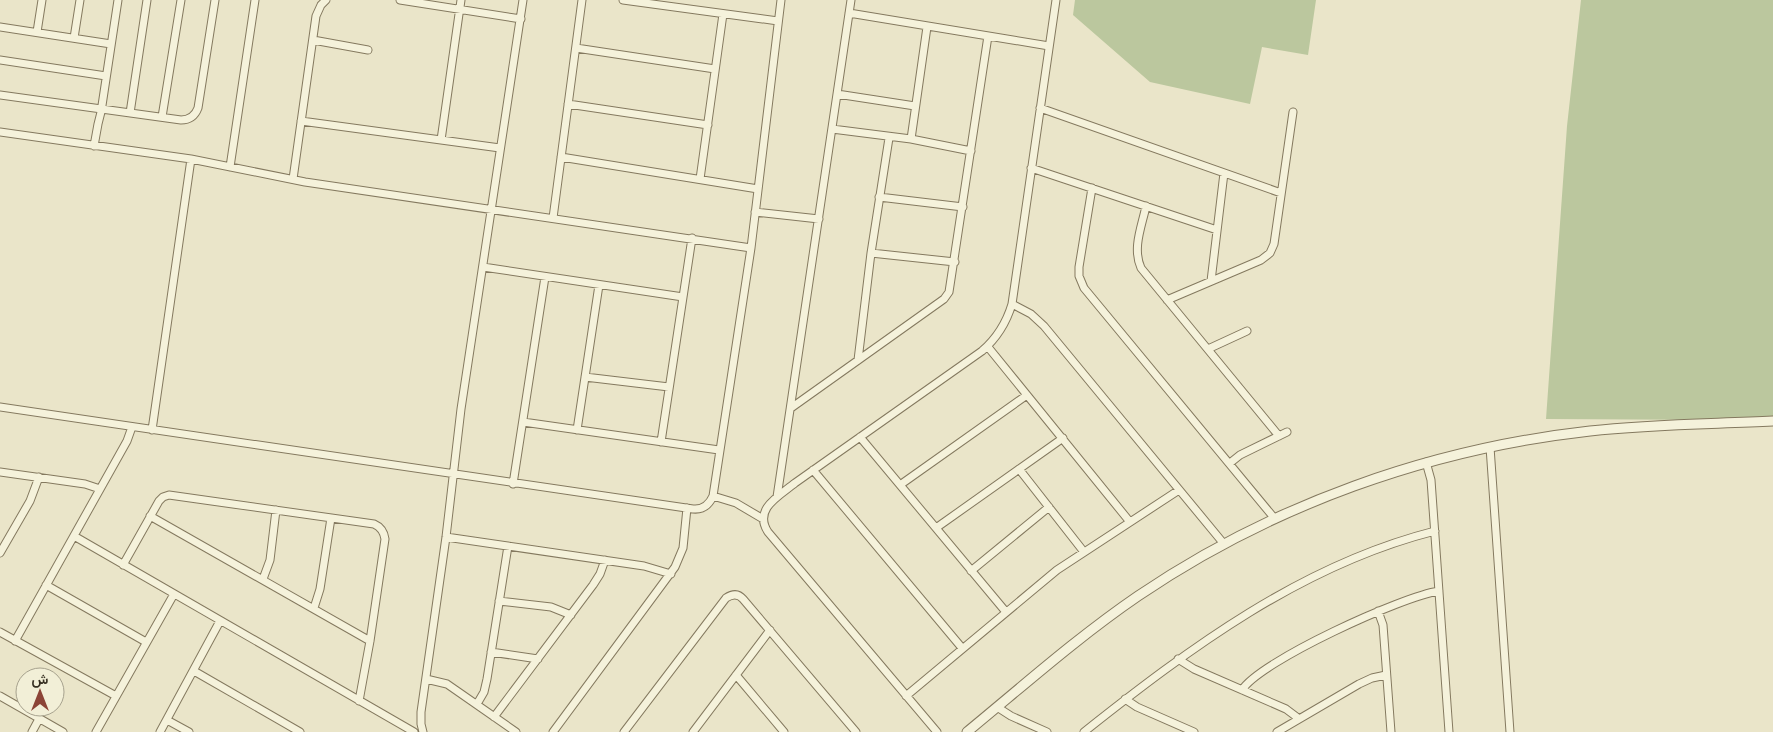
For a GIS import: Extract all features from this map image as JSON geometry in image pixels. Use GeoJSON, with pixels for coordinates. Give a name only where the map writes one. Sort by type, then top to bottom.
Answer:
{"type":"FeatureCollection","features":[{"type":"Feature","properties":{"kind":"street"},"geometry":{"type":"LineString","coordinates":[[37,32],[42,0]]}},
{"type":"Feature","properties":{"kind":"street"},"geometry":{"type":"LineString","coordinates":[[74,38],[80,0]]}},
{"type":"Feature","properties":{"kind":"street"},"geometry":{"type":"LineString","coordinates":[[97,146],[98,124],[118,0]]}},
{"type":"Feature","properties":{"kind":"street"},"geometry":{"type":"LineString","coordinates":[[130,113],[147,0]]}},
{"type":"Feature","properties":{"kind":"street"},"geometry":{"type":"LineString","coordinates":[[162,117],[181,0]]}},
{"type":"Feature","properties":{"kind":"street"},"geometry":{"type":"LineString","coordinates":[[0,96],[101,111],[185,120],[192,117],[197,112],[215,0]]}},
{"type":"Feature","properties":{"kind":"street"},"geometry":{"type":"LineString","coordinates":[[230,167],[255,0]]}},
{"type":"Feature","properties":{"kind":"street"},"geometry":{"type":"LineString","coordinates":[[293,179],[316,16],[321,5],[326,0]]}},
{"type":"Feature","properties":{"kind":"street"},"geometry":{"type":"LineString","coordinates":[[400,0],[520,18]]}},
{"type":"Feature","properties":{"kind":"street"},"geometry":{"type":"LineString","coordinates":[[441,140],[461,0]]}},
{"type":"Feature","properties":{"kind":"street"},"geometry":{"type":"LineString","coordinates":[[423,732],[421,712],[446,537],[461,409],[523,0]]}},
{"type":"Feature","properties":{"kind":"street"},"geometry":{"type":"LineString","coordinates":[[553,218],[582,0]]}},
{"type":"Feature","properties":{"kind":"street"},"geometry":{"type":"LineString","coordinates":[[623,0],[778,21]]}},
{"type":"Feature","properties":{"kind":"street"},"geometry":{"type":"LineString","coordinates":[[0,408],[513,484],[687,508],[703,508],[708,504],[712,496],[750,248],[781,0]]}},
{"type":"Feature","properties":{"kind":"street"},"geometry":{"type":"LineString","coordinates":[[777,497],[851,0]]}},
{"type":"Feature","properties":{"kind":"street"},"geometry":{"type":"LineString","coordinates":[[937,732],[768,532],[763,518],[768,505],[777,497],[988,347],[1003,328],[1012,304],[1056,0]]}},
{"type":"Feature","properties":{"kind":"street"},"geometry":{"type":"LineString","coordinates":[[849,13],[1049,46]]}},
{"type":"Feature","properties":{"kind":"street"},"geometry":{"type":"LineString","coordinates":[[700,178],[723,14]]}},
{"type":"Feature","properties":{"kind":"street"},"geometry":{"type":"LineString","coordinates":[[0,27],[111,44]]}},
{"type":"Feature","properties":{"kind":"street"},"geometry":{"type":"LineString","coordinates":[[911,140],[927,27]]}},
{"type":"Feature","properties":{"kind":"street"},"geometry":{"type":"LineString","coordinates":[[791,408],[944,299],[949,292],[988,36]]}},
{"type":"Feature","properties":{"kind":"street"},"geometry":{"type":"LineString","coordinates":[[312,40],[368,50]]}},
{"type":"Feature","properties":{"kind":"street"},"geometry":{"type":"LineString","coordinates":[[576,48],[715,69]]}},
{"type":"Feature","properties":{"kind":"street"},"geometry":{"type":"LineString","coordinates":[[0,60],[106,76]]}},
{"type":"Feature","properties":{"kind":"street"},"geometry":{"type":"LineString","coordinates":[[837,94],[915,106]]}},
{"type":"Feature","properties":{"kind":"street"},"geometry":{"type":"LineString","coordinates":[[568,104],[708,125]]}},
{"type":"Feature","properties":{"kind":"street"},"geometry":{"type":"LineString","coordinates":[[1040,108],[1281,193]]}},
{"type":"Feature","properties":{"kind":"street"},"geometry":{"type":"LineString","coordinates":[[1167,300],[1261,260],[1270,253],[1274,244],[1293,112]]}},
{"type":"Feature","properties":{"kind":"street"},"geometry":{"type":"LineString","coordinates":[[301,121],[500,148]]}},
{"type":"Feature","properties":{"kind":"street"},"geometry":{"type":"LineString","coordinates":[[832,129],[971,151]]}},
{"type":"Feature","properties":{"kind":"street"},"geometry":{"type":"LineString","coordinates":[[0,132],[191,159],[293,179],[750,248]]}},
{"type":"Feature","properties":{"kind":"street"},"geometry":{"type":"LineString","coordinates":[[858,360],[871,252],[889,138]]}},
{"type":"Feature","properties":{"kind":"street"},"geometry":{"type":"LineString","coordinates":[[561,157],[700,178],[758,189]]}},
{"type":"Feature","properties":{"kind":"street"},"geometry":{"type":"LineString","coordinates":[[152,430],[191,159]]}},
{"type":"Feature","properties":{"kind":"street"},"geometry":{"type":"LineString","coordinates":[[1032,168],[1217,230]]}},
{"type":"Feature","properties":{"kind":"street"},"geometry":{"type":"LineString","coordinates":[[1211,281],[1224,173]]}},
{"type":"Feature","properties":{"kind":"street"},"geometry":{"type":"LineString","coordinates":[[1092,188],[1080,267],[1082,284],[1275,519]]}},
{"type":"Feature","properties":{"kind":"street"},"geometry":{"type":"LineString","coordinates":[[879,197],[963,207]]}},
{"type":"Feature","properties":{"kind":"street"},"geometry":{"type":"LineString","coordinates":[[1146,206],[1137,257],[1144,273],[1279,436]]}},
{"type":"Feature","properties":{"kind":"street"},"geometry":{"type":"LineString","coordinates":[[755,212],[819,219]]}},
{"type":"Feature","properties":{"kind":"street"},"geometry":{"type":"LineString","coordinates":[[660,442],[692,238]]}},
{"type":"Feature","properties":{"kind":"street"},"geometry":{"type":"LineString","coordinates":[[871,252],[955,262]]}},
{"type":"Feature","properties":{"kind":"street"},"geometry":{"type":"LineString","coordinates":[[483,267],[683,297]]}},
{"type":"Feature","properties":{"kind":"street"},"geometry":{"type":"LineString","coordinates":[[513,484],[545,277]]}},
{"type":"Feature","properties":{"kind":"street"},"geometry":{"type":"LineString","coordinates":[[577,430],[599,285]]}},
{"type":"Feature","properties":{"kind":"street"},"geometry":{"type":"LineString","coordinates":[[1012,304],[1031,314],[1044,326],[1224,544]]}},
{"type":"Feature","properties":{"kind":"street"},"geometry":{"type":"LineString","coordinates":[[1208,349],[1247,331]]}},
{"type":"Feature","properties":{"kind":"street"},"geometry":{"type":"LineString","coordinates":[[988,347],[1130,522]]}},
{"type":"Feature","properties":{"kind":"street"},"geometry":{"type":"LineString","coordinates":[[585,377],[669,387]]}},
{"type":"Feature","properties":{"kind":"street"},"geometry":{"type":"LineString","coordinates":[[900,485],[1027,395]]}},
{"type":"Feature","properties":{"kind":"street"},"geometry":{"type":"LineString","coordinates":[[523,422],[719,450]]}},
{"type":"Feature","properties":{"kind":"street"},"geometry":{"type":"LineString","coordinates":[[967,732],[1072,645],[1116,611],[1162,580],[1224,544],[1275,519],[1354,486],[1426,462],[1490,447],[1559,435],[1612,429],[1773,422]]}},
{"type":"Feature","properties":{"kind":"street"},"geometry":{"type":"LineString","coordinates":[[15,641],[127,441],[132,427]]}},
{"type":"Feature","properties":{"kind":"street"},"geometry":{"type":"LineString","coordinates":[[1230,463],[1240,455],[1287,432]]}},
{"type":"Feature","properties":{"kind":"street"},"geometry":{"type":"LineString","coordinates":[[860,437],[1006,612]]}},
{"type":"Feature","properties":{"kind":"street"},"geometry":{"type":"LineString","coordinates":[[936,528],[1062,438]]}},
{"type":"Feature","properties":{"kind":"street"},"geometry":{"type":"LineString","coordinates":[[1490,447],[1510,732]]}},
{"type":"Feature","properties":{"kind":"street"},"geometry":{"type":"LineString","coordinates":[[1426,462],[1431,480],[1449,732]]}},
{"type":"Feature","properties":{"kind":"street"},"geometry":{"type":"LineString","coordinates":[[1019,469],[1084,552]]}},
{"type":"Feature","properties":{"kind":"street"},"geometry":{"type":"LineString","coordinates":[[813,470],[962,648]]}},
{"type":"Feature","properties":{"kind":"street"},"geometry":{"type":"LineString","coordinates":[[0,472],[85,484],[100,490]]}},
{"type":"Feature","properties":{"kind":"street"},"geometry":{"type":"LineString","coordinates":[[0,553],[30,501],[39,477]]}},
{"type":"Feature","properties":{"kind":"street"},"geometry":{"type":"LineString","coordinates":[[906,696],[1057,570],[1179,490]]}},
{"type":"Feature","properties":{"kind":"street"},"geometry":{"type":"LineString","coordinates":[[123,564],[159,501],[169,495],[374,524],[384,533],[385,539],[359,701]]}},
{"type":"Feature","properties":{"kind":"street"},"geometry":{"type":"LineString","coordinates":[[712,496],[736,503],[763,518]]}},
{"type":"Feature","properties":{"kind":"street"},"geometry":{"type":"LineString","coordinates":[[971,571],[1049,507]]}},
{"type":"Feature","properties":{"kind":"street"},"geometry":{"type":"LineString","coordinates":[[553,732],[671,574],[683,548],[687,508]]}},
{"type":"Feature","properties":{"kind":"street"},"geometry":{"type":"LineString","coordinates":[[263,579],[270,560],[276,510]]}},
{"type":"Feature","properties":{"kind":"street"},"geometry":{"type":"LineString","coordinates":[[150,516],[370,641]]}},
{"type":"Feature","properties":{"kind":"street"},"geometry":{"type":"LineString","coordinates":[[314,608],[320,589],[331,518]]}},
{"type":"Feature","properties":{"kind":"street"},"geometry":{"type":"LineString","coordinates":[[1084,732],[1178,659],[1254,609],[1309,579],[1374,550],[1435,531]]}},
{"type":"Feature","properties":{"kind":"street"},"geometry":{"type":"LineString","coordinates":[[74,536],[414,732]]}},
{"type":"Feature","properties":{"kind":"street"},"geometry":{"type":"LineString","coordinates":[[446,537],[651,567],[671,574]]}},
{"type":"Feature","properties":{"kind":"street"},"geometry":{"type":"LineString","coordinates":[[477,704],[486,686],[508,546]]}},
{"type":"Feature","properties":{"kind":"street"},"geometry":{"type":"LineString","coordinates":[[494,717],[597,580],[605,560]]}},
{"type":"Feature","properties":{"kind":"street"},"geometry":{"type":"LineString","coordinates":[[46,585],[146,642]]}},
{"type":"Feature","properties":{"kind":"street"},"geometry":{"type":"LineString","coordinates":[[1242,690],[1253,678],[1334,632],[1378,611],[1420,595],[1439,591]]}},
{"type":"Feature","properties":{"kind":"street"},"geometry":{"type":"LineString","coordinates":[[96,732],[174,594]]}},
{"type":"Feature","properties":{"kind":"street"},"geometry":{"type":"LineString","coordinates":[[624,732],[728,597],[736,595],[741,597],[770,630],[856,732]]}},
{"type":"Feature","properties":{"kind":"street"},"geometry":{"type":"LineString","coordinates":[[499,601],[551,607],[571,615]]}},
{"type":"Feature","properties":{"kind":"street"},"geometry":{"type":"LineString","coordinates":[[1378,611],[1383,625],[1391,732]]}},
{"type":"Feature","properties":{"kind":"street"},"geometry":{"type":"LineString","coordinates":[[160,732],[220,620]]}},
{"type":"Feature","properties":{"kind":"street"},"geometry":{"type":"LineString","coordinates":[[693,732],[770,630]]}},
{"type":"Feature","properties":{"kind":"street"},"geometry":{"type":"LineString","coordinates":[[0,632],[116,696]]}},
{"type":"Feature","properties":{"kind":"street"},"geometry":{"type":"LineString","coordinates":[[491,652],[538,658]]}},
{"type":"Feature","properties":{"kind":"street"},"geometry":{"type":"LineString","coordinates":[[1178,659],[1194,669],[1286,709],[1298,718]]}},
{"type":"Feature","properties":{"kind":"street"},"geometry":{"type":"LineString","coordinates":[[194,671],[300,732]]}},
{"type":"Feature","properties":{"kind":"street"},"geometry":{"type":"LineString","coordinates":[[736,675],[780,730]]}},
{"type":"Feature","properties":{"kind":"street"},"geometry":{"type":"LineString","coordinates":[[1277,732],[1358,684],[1386,675]]}},
{"type":"Feature","properties":{"kind":"street"},"geometry":{"type":"LineString","coordinates":[[426,679],[447,684],[516,732]]}},
{"type":"Feature","properties":{"kind":"street"},"geometry":{"type":"LineString","coordinates":[[0,696],[63,732]]}},
{"type":"Feature","properties":{"kind":"street"},"geometry":{"type":"LineString","coordinates":[[1125,699],[1137,707],[1194,732]]}},
{"type":"Feature","properties":{"kind":"street"},"geometry":{"type":"LineString","coordinates":[[997,707],[1047,732]]}},
{"type":"Feature","properties":{"kind":"street"},"geometry":{"type":"LineString","coordinates":[[32,732],[39,719]]}},
{"type":"Feature","properties":{"kind":"street"},"geometry":{"type":"LineString","coordinates":[[167,720],[189,732]]}},
{"type":"Feature","properties":{"kind":"green space"},"geometry":{"type":"Polygon","coordinates":[[[1075,0],[1316,0],[1308,55],[1262,47],[1250,104],[1150,82],[1073,15],[1075,0]]]}},
{"type":"Feature","properties":{"kind":"green space"},"geometry":{"type":"Polygon","coordinates":[[[1581,0],[1773,0],[1773,418],[1726,420],[1546,419],[1567,126],[1581,0]]]}}]}
